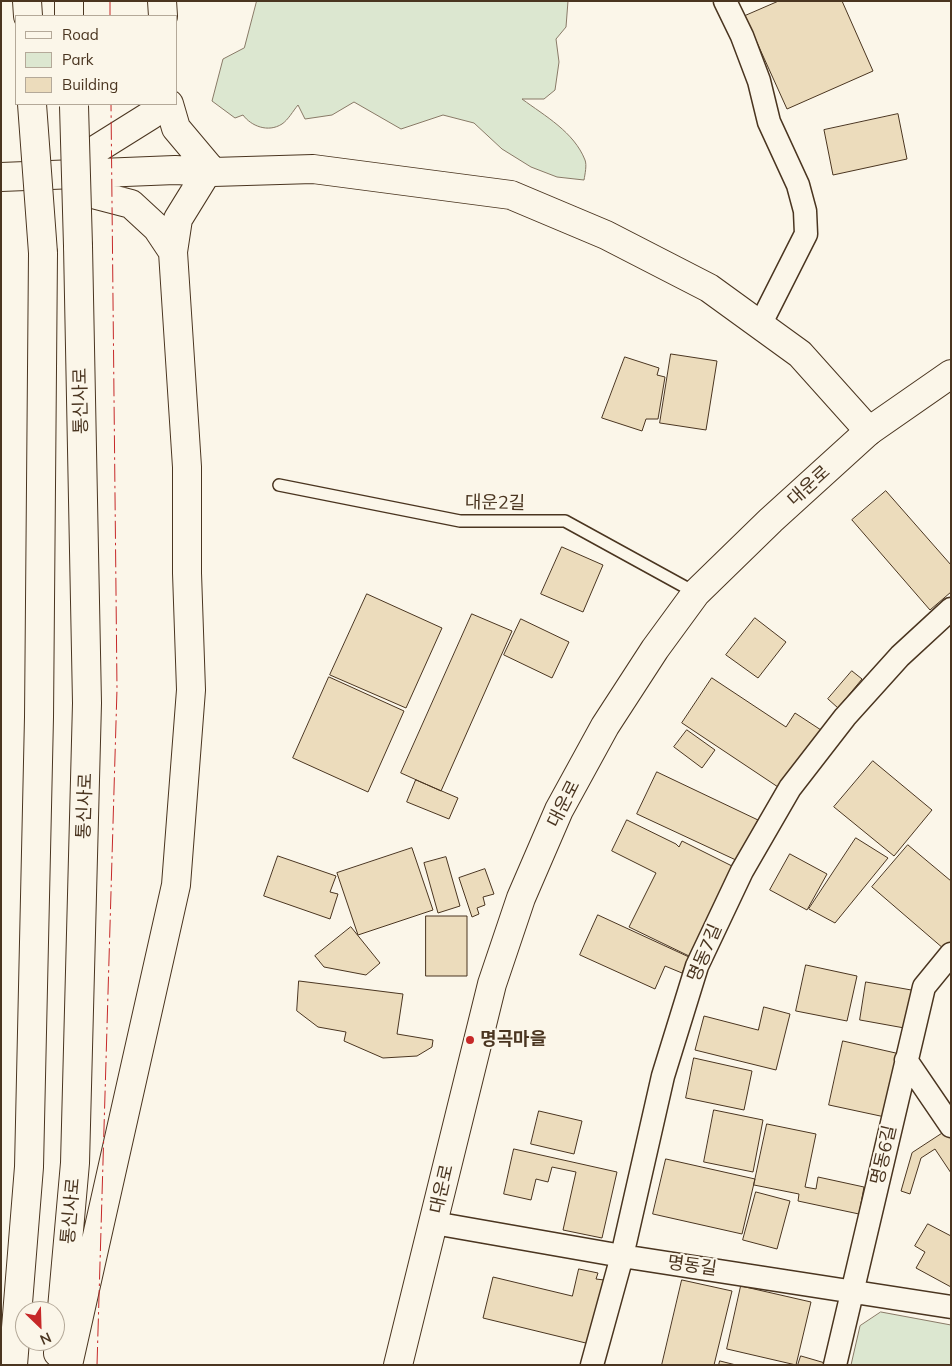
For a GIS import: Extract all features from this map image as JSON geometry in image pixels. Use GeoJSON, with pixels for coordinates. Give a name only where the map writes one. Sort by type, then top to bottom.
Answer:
{"type":"FeatureCollection","features":[{"type":"Feature","properties":{"kind":"main road"},"geometry":{"type":"LineString","coordinates":[[27,1],[28,15]]}},
{"type":"Feature","properties":{"kind":"main road"},"geometry":{"type":"LineString","coordinates":[[68,1],[69,15]]}},
{"type":"Feature","properties":{"kind":"main road"},"geometry":{"type":"LineString","coordinates":[[162,1],[163,15]]}},
{"type":"Feature","properties":{"kind":"main road"},"geometry":{"type":"LineString","coordinates":[[13,1365],[29,1167],[38,717],[43,253],[32,105]]}},
{"type":"Feature","properties":{"kind":"main road","name":"통신사로"},"geometry":{"type":"LineString","coordinates":[[57,1365],[75,1163],[88,703],[74,105]]}},
{"type":"Feature","properties":{"kind":"main road"},"geometry":{"type":"LineString","coordinates":[[74,174],[95,150],[151,116],[158,105]]}},
{"type":"Feature","properties":{"kind":"main road"},"geometry":{"type":"LineString","coordinates":[[169,105],[176,128],[210,172]]}},
{"type":"Feature","properties":{"kind":"main road"},"geometry":{"type":"LineString","coordinates":[[1,177],[175,170],[210,172],[313,169],[511,195],[606,235],[709,288],[800,354],[869,431]]}},
{"type":"Feature","properties":{"kind":"main road"},"geometry":{"type":"LineString","coordinates":[[68,1365],[176,885],[191,690],[187,573],[187,467],[173,252],[178,219],[210,172]]}},
{"type":"Feature","properties":{"kind":"main road"},"geometry":{"type":"LineString","coordinates":[[74,174],[85,192],[130,204],[157,228],[173,252]]}},
{"type":"Feature","properties":{"kind":"main road","name":"대운로"},"geometry":{"type":"LineString","coordinates":[[398,1365],[492,984],[521,898],[559,810],[605,726],[655,650],[696,593],[869,431],[951,374]]}},
{"type":"Feature","properties":{"kind":"main road"},"geometry":{"type":"LineString","coordinates":[[1,1321],[6,1365]]}},
{"type":"Feature","properties":{"kind":"street"},"geometry":{"type":"LineString","coordinates":[[725,1],[742,36],[759,81],[769,122],[798,185],[805,211],[806,234],[787,275],[760,325]]}},
{"type":"Feature","properties":{"kind":"street","name":"명동7길"},"geometry":{"type":"LineString","coordinates":[[592,1365],[622,1256],[663,1076],[694,975],[742,871],[790,788],[845,717],[900,656],[951,609]]}},
{"type":"Feature","properties":{"kind":"street","name":"명동6길"},"geometry":{"type":"LineString","coordinates":[[835,1365],[924,987],[951,954]]}},
{"type":"Feature","properties":{"kind":"street"},"geometry":{"type":"LineString","coordinates":[[906,1060],[951,1126]]}},
{"type":"Feature","properties":{"kind":"street","name":"명동길"},"geometry":{"type":"LineString","coordinates":[[434,1224],[622,1256],[852,1290],[951,1307]]}},
{"type":"Feature","properties":{"kind":"lane","name":"대운2길"},"geometry":{"type":"LineString","coordinates":[[279,486],[460,521],[565,521],[696,593]]}},
{"type":"Feature","properties":{"kind":"green space"},"geometry":{"type":"Polygon","coordinates":[[[257,1],[568,1],[566,27],[556,39],[559,62],[555,90],[544,99],[522,99],[558,125],[574,141],[586,162],[584,180],[557,177],[531,167],[502,149],[474,123],[443,115],[401,129],[354,102],[332,115],[305,119],[298,105],[282,124],[271,128],[255,125],[243,115],[235,118],[212,101],[223,59],[244,48],[257,1]]]}},
{"type":"Feature","properties":{"kind":"green space"},"geometry":{"type":"Polygon","coordinates":[[[881,1312],[951,1325],[951,1365],[851,1365],[860,1326],[881,1312]]]}},
{"type":"Feature","properties":{"kind":"building"},"geometry":{"type":"Polygon","coordinates":[[[779,1],[842,1],[873,71],[787,109],[745,16],[779,1]]]}},
{"type":"Feature","properties":{"kind":"building"},"geometry":{"type":"Polygon","coordinates":[[[898,114],[907,159],[833,175],[824,130],[898,114]]]}},
{"type":"Feature","properties":{"kind":"building"},"geometry":{"type":"Polygon","coordinates":[[[671,354],[717,361],[706,430],[660,423],[671,354]]]}},
{"type":"Feature","properties":{"kind":"building"},"geometry":{"type":"Polygon","coordinates":[[[625,357],[659,368],[657,375],[665,377],[658,419],[646,419],[642,431],[602,418],[625,357]]]}},
{"type":"Feature","properties":{"kind":"building"},"geometry":{"type":"Polygon","coordinates":[[[886,491],[951,565],[951,592],[930,610],[852,520],[886,491]]]}},
{"type":"Feature","properties":{"kind":"building"},"geometry":{"type":"Polygon","coordinates":[[[562,547],[603,565],[583,612],[541,594],[562,547]]]}},
{"type":"Feature","properties":{"kind":"building"},"geometry":{"type":"Polygon","coordinates":[[[367,594],[442,628],[406,708],[330,675],[367,594]]]}},
{"type":"Feature","properties":{"kind":"building"},"geometry":{"type":"Polygon","coordinates":[[[472,614],[512,631],[441,791],[401,773],[472,614]]]}},
{"type":"Feature","properties":{"kind":"building"},"geometry":{"type":"Polygon","coordinates":[[[755,618],[786,642],[758,678],[726,655],[755,618]]]}},
{"type":"Feature","properties":{"kind":"building"},"geometry":{"type":"Polygon","coordinates":[[[521,619],[569,642],[552,678],[504,655],[521,619]]]}},
{"type":"Feature","properties":{"kind":"building"},"geometry":{"type":"Polygon","coordinates":[[[852,671],[862,679],[838,708],[828,699],[852,671]]]}},
{"type":"Feature","properties":{"kind":"building"},"geometry":{"type":"Polygon","coordinates":[[[329,677],[404,711],[368,792],[293,758],[329,677]]]}},
{"type":"Feature","properties":{"kind":"building"},"geometry":{"type":"Polygon","coordinates":[[[712,678],[786,727],[795,713],[821,730],[781,789],[682,723],[712,678]]]}},
{"type":"Feature","properties":{"kind":"building"},"geometry":{"type":"Polygon","coordinates":[[[687,730],[715,750],[702,768],[674,747],[687,730]]]}},
{"type":"Feature","properties":{"kind":"building"},"geometry":{"type":"Polygon","coordinates":[[[873,761],[932,810],[894,856],[834,807],[873,761]]]}},
{"type":"Feature","properties":{"kind":"building"},"geometry":{"type":"Polygon","coordinates":[[[657,772],[758,820],[738,861],[637,814],[657,772]]]}},
{"type":"Feature","properties":{"kind":"building"},"geometry":{"type":"Polygon","coordinates":[[[416,780],[458,798],[449,819],[407,802],[416,780]]]}},
{"type":"Feature","properties":{"kind":"building"},"geometry":{"type":"Polygon","coordinates":[[[627,820],[679,847],[682,841],[734,867],[689,956],[629,927],[656,873],[612,851],[627,820]]]}},
{"type":"Feature","properties":{"kind":"building"},"geometry":{"type":"Polygon","coordinates":[[[856,838],[888,858],[835,923],[809,909],[856,838]]]}},
{"type":"Feature","properties":{"kind":"building"},"geometry":{"type":"Polygon","coordinates":[[[908,845],[951,881],[951,941],[944,949],[872,887],[908,845]]]}},
{"type":"Feature","properties":{"kind":"building"},"geometry":{"type":"Polygon","coordinates":[[[412,848],[433,910],[358,935],[337,873],[412,848]]]}},
{"type":"Feature","properties":{"kind":"building"},"geometry":{"type":"Polygon","coordinates":[[[790,854],[827,874],[807,910],[770,890],[790,854]]]}},
{"type":"Feature","properties":{"kind":"building"},"geometry":{"type":"Polygon","coordinates":[[[278,856],[336,876],[330,892],[338,894],[330,919],[264,896],[278,856]]]}},
{"type":"Feature","properties":{"kind":"building"},"geometry":{"type":"Polygon","coordinates":[[[446,857],[460,906],[438,913],[424,863],[446,857]]]}},
{"type":"Feature","properties":{"kind":"building"},"geometry":{"type":"Polygon","coordinates":[[[485,869],[494,894],[483,897],[485,905],[477,908],[479,914],[472,917],[459,878],[485,869]]]}},
{"type":"Feature","properties":{"kind":"building"},"geometry":{"type":"Polygon","coordinates":[[[598,915],[689,957],[682,973],[665,966],[655,989],[580,955],[598,915]]]}},
{"type":"Feature","properties":{"kind":"building"},"geometry":{"type":"Polygon","coordinates":[[[426,916],[467,916],[467,976],[426,976],[426,916]]]}},
{"type":"Feature","properties":{"kind":"building"},"geometry":{"type":"Polygon","coordinates":[[[351,927],[380,963],[366,975],[324,967],[315,956],[351,927]]]}},
{"type":"Feature","properties":{"kind":"building"},"geometry":{"type":"Polygon","coordinates":[[[806,965],[857,976],[847,1021],[796,1011],[806,965]]]}},
{"type":"Feature","properties":{"kind":"building"},"geometry":{"type":"Polygon","coordinates":[[[299,981],[403,994],[397,1034],[433,1040],[432,1047],[417,1056],[383,1058],[344,1041],[346,1032],[318,1027],[297,1011],[299,981]]]}},
{"type":"Feature","properties":{"kind":"building"},"geometry":{"type":"Polygon","coordinates":[[[866,982],[917,991],[910,1029],[860,1020],[866,982]]]}},
{"type":"Feature","properties":{"kind":"building"},"geometry":{"type":"Polygon","coordinates":[[[764,1007],[790,1014],[776,1070],[695,1050],[704,1016],[758,1030],[764,1007]]]}},
{"type":"Feature","properties":{"kind":"building"},"geometry":{"type":"Polygon","coordinates":[[[843,1041],[900,1054],[885,1117],[829,1105],[843,1041]]]}},
{"type":"Feature","properties":{"kind":"building"},"geometry":{"type":"Polygon","coordinates":[[[694,1058],[752,1071],[744,1110],[686,1098],[694,1058]]]}},
{"type":"Feature","properties":{"kind":"building"},"geometry":{"type":"Polygon","coordinates":[[[714,1110],[763,1120],[753,1172],[704,1162],[714,1110]]]}},
{"type":"Feature","properties":{"kind":"building"},"geometry":{"type":"Polygon","coordinates":[[[539,1111],[582,1121],[574,1154],[531,1144],[539,1111]]]}},
{"type":"Feature","properties":{"kind":"building"},"geometry":{"type":"Polygon","coordinates":[[[767,1124],[816,1134],[805,1187],[816,1189],[818,1177],[864,1187],[859,1214],[798,1201],[799,1194],[754,1185],[767,1124]]]}},
{"type":"Feature","properties":{"kind":"building"},"geometry":{"type":"Polygon","coordinates":[[[949,1129],[951,1132],[951,1173],[935,1149],[921,1158],[910,1194],[901,1191],[912,1153],[949,1129]]]}},
{"type":"Feature","properties":{"kind":"building"},"geometry":{"type":"Polygon","coordinates":[[[514,1149],[617,1172],[602,1238],[563,1230],[576,1172],[552,1167],[548,1182],[536,1179],[531,1200],[504,1194],[514,1149]]]}},
{"type":"Feature","properties":{"kind":"building"},"geometry":{"type":"Polygon","coordinates":[[[666,1159],[755,1179],[742,1234],[653,1214],[666,1159]]]}},
{"type":"Feature","properties":{"kind":"building"},"geometry":{"type":"Polygon","coordinates":[[[756,1192],[790,1201],[777,1249],[743,1240],[756,1192]]]}},
{"type":"Feature","properties":{"kind":"building"},"geometry":{"type":"Polygon","coordinates":[[[928,1224],[951,1236],[951,1287],[916,1268],[925,1252],[915,1246],[928,1224]]]}},
{"type":"Feature","properties":{"kind":"building"},"geometry":{"type":"Polygon","coordinates":[[[579,1269],[598,1273],[596,1279],[604,1280],[594,1345],[483,1318],[493,1277],[572,1296],[579,1269]]]}},
{"type":"Feature","properties":{"kind":"building"},"geometry":{"type":"Polygon","coordinates":[[[682,1280],[732,1291],[714,1365],[662,1365],[682,1280]]]}},
{"type":"Feature","properties":{"kind":"building"},"geometry":{"type":"Polygon","coordinates":[[[741,1286],[811,1302],[796,1365],[727,1349],[741,1286]]]}},
{"type":"Feature","properties":{"kind":"building"},"geometry":{"type":"Polygon","coordinates":[[[801,1356],[825,1363],[825,1365],[798,1365],[801,1356]]]}},
{"type":"Feature","properties":{"kind":"building"},"geometry":{"type":"Polygon","coordinates":[[[720,1361],[736,1365],[719,1365],[720,1361]]]}},
{"type":"Feature","properties":{"kind":"power"},"geometry":{"type":"LineString","coordinates":[[110,1],[110,15]]}},
{"type":"Feature","properties":{"kind":"power"},"geometry":{"type":"LineString","coordinates":[[97,1365],[117,689],[111,105]]}},
{"type":"Feature","properties":{"kind":"place","name":"명곡마을"},"geometry":{"type":"Point","coordinates":[470,1040]}}]}
